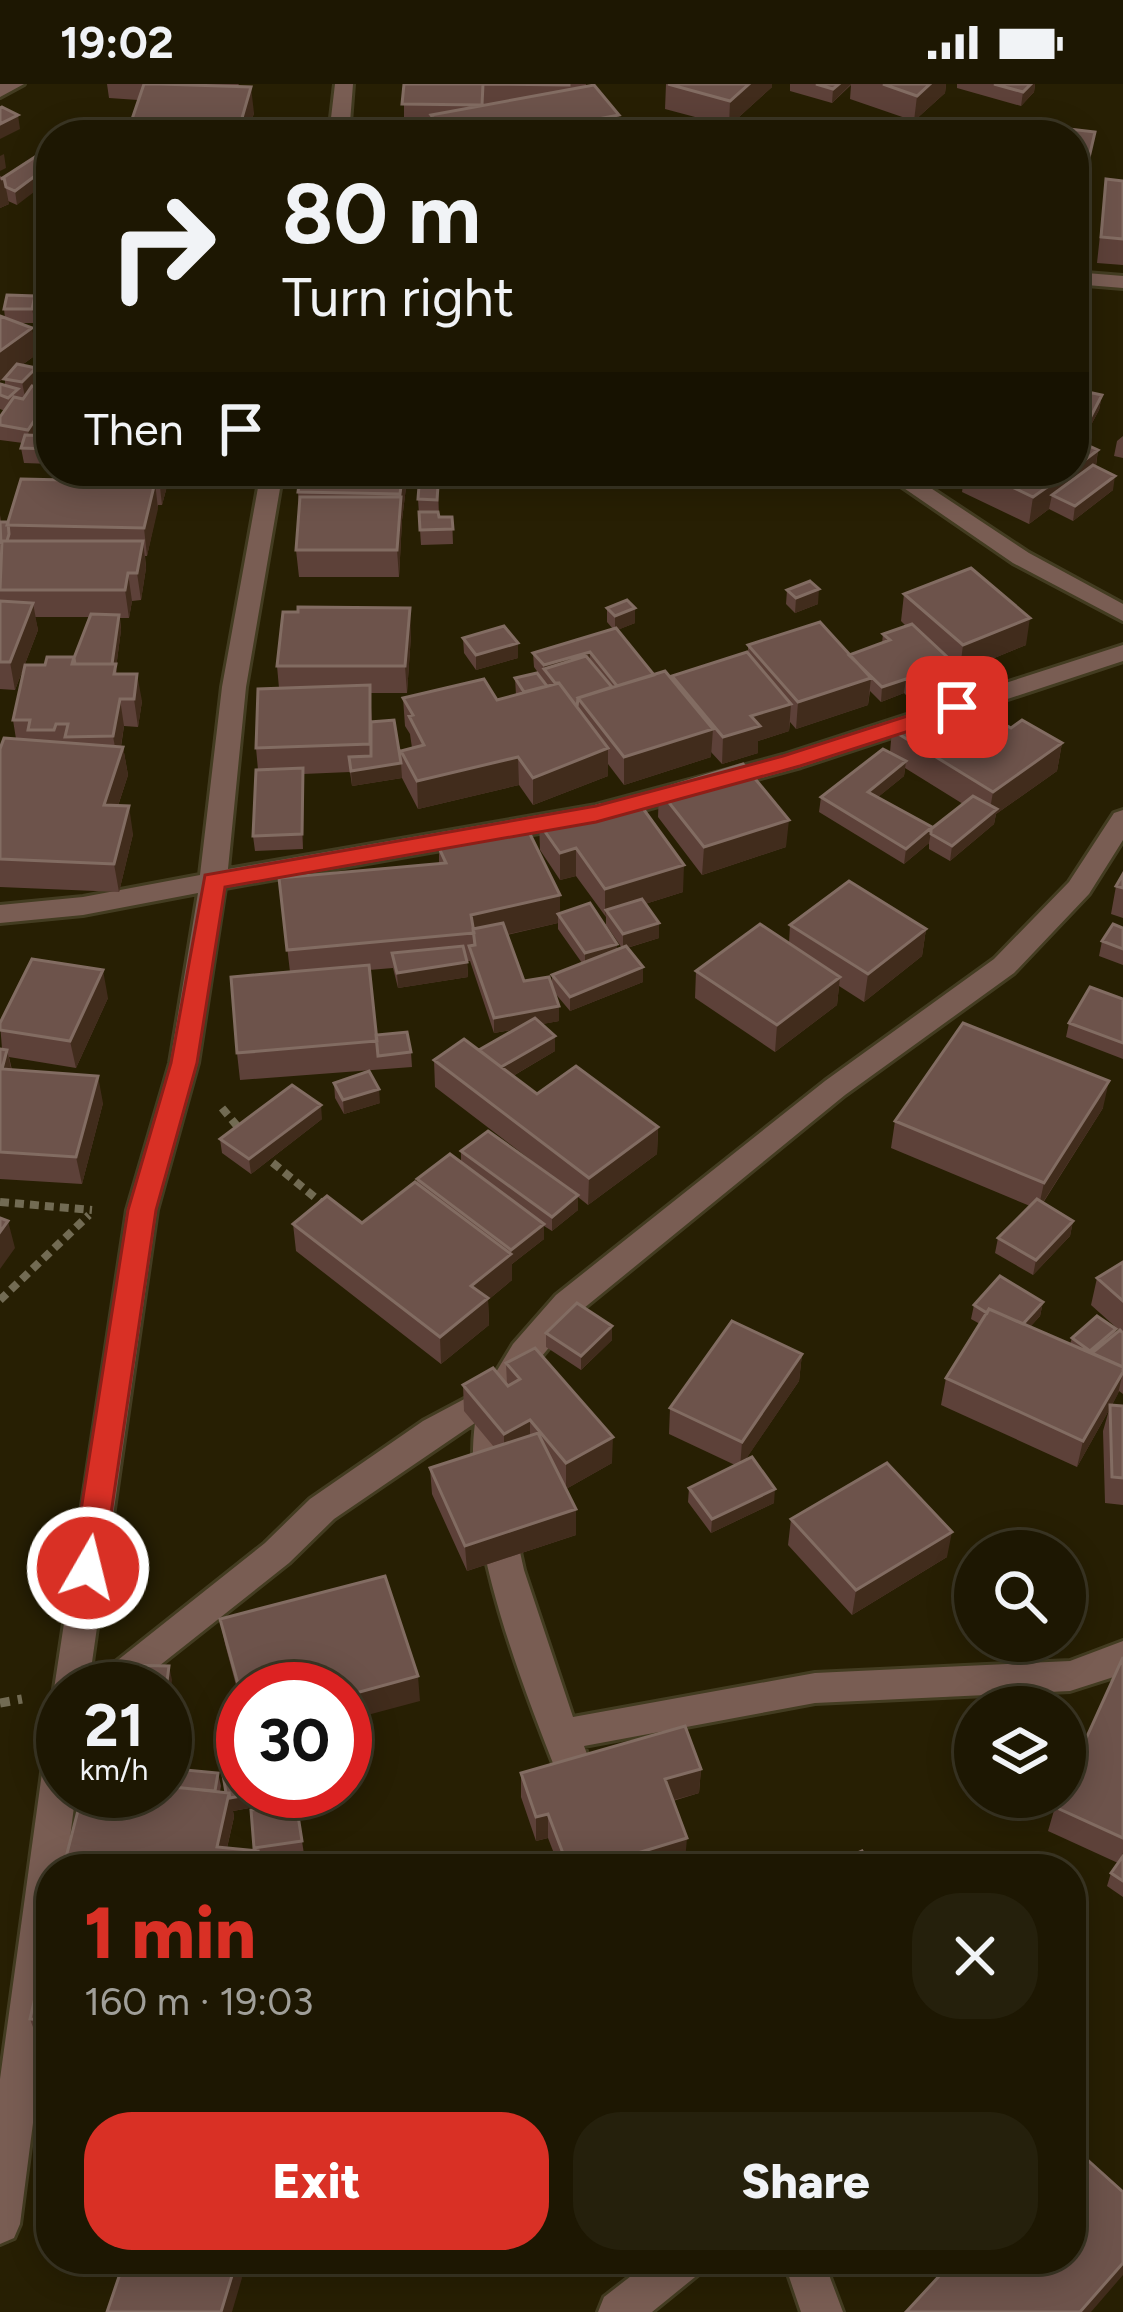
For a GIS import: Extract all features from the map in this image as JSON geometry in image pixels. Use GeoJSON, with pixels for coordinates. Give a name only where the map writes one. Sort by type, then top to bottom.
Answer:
{"type":"FeatureCollection","features":[{"type":"Feature","properties":{"kind":"street"},"geometry":{"type":"LineString","coordinates":[[0,91],[15,84]]}},
{"type":"Feature","properties":{"kind":"street"},"geometry":{"type":"LineString","coordinates":[[340,120],[344,84]]}},
{"type":"Feature","properties":{"kind":"street"},"geometry":{"type":"LineString","coordinates":[[1089,280],[1123,283]]}},
{"type":"Feature","properties":{"kind":"street"},"geometry":{"type":"LineString","coordinates":[[75,1662],[142,1210],[184,1063],[213,881],[234,687],[269,486]]}},
{"type":"Feature","properties":{"kind":"street"},"geometry":{"type":"LineString","coordinates":[[913,486],[1022,558],[1123,614]]}},
{"type":"Feature","properties":{"kind":"street"},"geometry":{"type":"LineString","coordinates":[[0,914],[83,906],[596,814],[792,761],[1123,653]]}},
{"type":"Feature","properties":{"kind":"street"},"geometry":{"type":"LineString","coordinates":[[608,1854],[506,1564],[487,1461],[492,1409],[532,1339],[567,1304],[835,1088],[1004,966],[1079,888],[1123,819]]}},
{"type":"Feature","properties":{"kind":"street"},"geometry":{"type":"LineString","coordinates":[[138,1662],[277,1553],[322,1509],[434,1430],[501,1394]]}},
{"type":"Feature","properties":{"kind":"street"},"geometry":{"type":"LineString","coordinates":[[564,1734],[814,1688],[1070,1676],[1103,1668],[1123,1656]]}},
{"type":"Feature","properties":{"kind":"street"},"geometry":{"type":"LineString","coordinates":[[49,1854],[54,1818]]}},
{"type":"Feature","properties":{"kind":"street"},"geometry":{"type":"LineString","coordinates":[[0,2224],[36,1954]]}},
{"type":"Feature","properties":{"kind":"street"},"geometry":{"type":"LineString","coordinates":[[619,2312],[667,2274]]}},
{"type":"Feature","properties":{"kind":"street"},"geometry":{"type":"LineString","coordinates":[[808,2274],[822,2312]]}},
{"type":"Feature","properties":{"kind":"path"},"geometry":{"type":"LineString","coordinates":[[184,1063],[266,1158],[338,1216]]}},
{"type":"Feature","properties":{"kind":"path"},"geometry":{"type":"LineString","coordinates":[[0,1202],[94,1210],[0,1300]]}},
{"type":"Feature","properties":{"kind":"building"},"geometry":{"type":"Polygon","coordinates":[[[144,84],[251,87],[241,120],[132,120],[144,84]]]}},
{"type":"Feature","properties":{"kind":"building"},"geometry":{"type":"Polygon","coordinates":[[[404,84],[483,84],[482,105],[402,104],[404,84]]]}},
{"type":"Feature","properties":{"kind":"building"},"geometry":{"type":"Polygon","coordinates":[[[668,84],[749,84],[730,101],[668,84]]]}},
{"type":"Feature","properties":{"kind":"building"},"geometry":{"type":"Polygon","coordinates":[[[883,84],[930,84],[917,96],[883,84]]]}},
{"type":"Feature","properties":{"kind":"building"},"geometry":{"type":"Polygon","coordinates":[[[994,84],[1031,84],[1023,92],[994,84]]]}},
{"type":"Feature","properties":{"kind":"building"},"geometry":{"type":"Polygon","coordinates":[[[594,85],[619,115],[593,120],[435,120],[431,115],[594,85]]]}},
{"type":"Feature","properties":{"kind":"building"},"geometry":{"type":"Polygon","coordinates":[[[2,107],[18,115],[0,124],[2,107]]]}},
{"type":"Feature","properties":{"kind":"building"},"geometry":{"type":"Polygon","coordinates":[[[36,157],[36,175],[15,191],[1,179],[36,157]]]}},
{"type":"Feature","properties":{"kind":"building"},"geometry":{"type":"Polygon","coordinates":[[[1106,179],[1123,181],[1123,239],[1101,237],[1106,179]]]}},
{"type":"Feature","properties":{"kind":"building"},"geometry":{"type":"Polygon","coordinates":[[[7,295],[35,296],[32,309],[4,309],[7,295]]]}},
{"type":"Feature","properties":{"kind":"building"},"geometry":{"type":"Polygon","coordinates":[[[0,316],[32,328],[0,351],[0,316]]]}},
{"type":"Feature","properties":{"kind":"building"},"geometry":{"type":"Polygon","coordinates":[[[17,364],[36,368],[22,382],[4,379],[17,364]]]}},
{"type":"Feature","properties":{"kind":"building"},"geometry":{"type":"Polygon","coordinates":[[[0,384],[18,389],[8,398],[0,395],[0,384]]]}},
{"type":"Feature","properties":{"kind":"building"},"geometry":{"type":"Polygon","coordinates":[[[36,387],[36,418],[28,430],[0,425],[14,397],[23,399],[36,387]]]}},
{"type":"Feature","properties":{"kind":"building"},"geometry":{"type":"Polygon","coordinates":[[[1089,392],[1102,395],[1089,420],[1089,392]]]}},
{"type":"Feature","properties":{"kind":"building"},"geometry":{"type":"Polygon","coordinates":[[[25,435],[36,435],[36,448],[21,448],[25,435]]]}},
{"type":"Feature","properties":{"kind":"building"},"geometry":{"type":"Polygon","coordinates":[[[1093,465],[1115,476],[1075,506],[1052,495],[1064,486],[1089,486],[1093,465]]]}},
{"type":"Feature","properties":{"kind":"building"},"geometry":{"type":"Polygon","coordinates":[[[21,479],[36,479],[36,486],[154,486],[144,528],[7,525],[21,479]]]}},
{"type":"Feature","properties":{"kind":"building"},"geometry":{"type":"Polygon","coordinates":[[[299,486],[401,486],[400,494],[298,492],[299,486]]]}},
{"type":"Feature","properties":{"kind":"building"},"geometry":{"type":"Polygon","coordinates":[[[419,486],[438,486],[437,500],[418,499],[419,486]]]}},
{"type":"Feature","properties":{"kind":"building"},"geometry":{"type":"Polygon","coordinates":[[[1010,486],[1049,486],[1033,497],[1010,486]]]}},
{"type":"Feature","properties":{"kind":"building"},"geometry":{"type":"Polygon","coordinates":[[[300,497],[401,497],[397,550],[296,550],[300,497]]]}},
{"type":"Feature","properties":{"kind":"building"},"geometry":{"type":"Polygon","coordinates":[[[419,512],[452,517],[453,529],[420,530],[419,512]]]}},
{"type":"Feature","properties":{"kind":"building"},"geometry":{"type":"Polygon","coordinates":[[[0,522],[8,522],[9,534],[1,544],[0,522]]]}},
{"type":"Feature","properties":{"kind":"building"},"geometry":{"type":"Polygon","coordinates":[[[2,541],[143,541],[137,573],[128,573],[125,590],[0,590],[2,541]]]}},
{"type":"Feature","properties":{"kind":"building"},"geometry":{"type":"Polygon","coordinates":[[[971,568],[1030,618],[963,645],[904,594],[971,568]]]}},
{"type":"Feature","properties":{"kind":"building"},"geometry":{"type":"Polygon","coordinates":[[[810,581],[819,589],[796,598],[787,590],[810,581]]]}},
{"type":"Feature","properties":{"kind":"building"},"geometry":{"type":"Polygon","coordinates":[[[627,600],[635,608],[615,616],[607,608],[627,600]]]}},
{"type":"Feature","properties":{"kind":"building"},"geometry":{"type":"Polygon","coordinates":[[[0,601],[33,603],[10,662],[0,662],[0,601]]]}},
{"type":"Feature","properties":{"kind":"building"},"geometry":{"type":"Polygon","coordinates":[[[298,607],[410,608],[405,666],[277,666],[283,612],[298,612],[298,607]]]}},
{"type":"Feature","properties":{"kind":"building"},"geometry":{"type":"Polygon","coordinates":[[[91,614],[119,615],[112,664],[75,664],[91,614]]]}},
{"type":"Feature","properties":{"kind":"building"},"geometry":{"type":"Polygon","coordinates":[[[820,622],[871,678],[798,702],[748,645],[820,622]]]}},
{"type":"Feature","properties":{"kind":"building"},"geometry":{"type":"Polygon","coordinates":[[[912,624],[960,669],[913,685],[906,679],[882,687],[849,655],[890,640],[883,634],[912,624]]]}},
{"type":"Feature","properties":{"kind":"building"},"geometry":{"type":"Polygon","coordinates":[[[504,626],[518,643],[476,655],[463,638],[504,626]]]}},
{"type":"Feature","properties":{"kind":"building"},"geometry":{"type":"Polygon","coordinates":[[[616,628],[654,675],[617,686],[590,652],[544,665],[533,653],[616,628]]]}},
{"type":"Feature","properties":{"kind":"building"},"geometry":{"type":"Polygon","coordinates":[[[747,652],[791,704],[751,716],[760,726],[723,737],[672,676],[747,652]]]}},
{"type":"Feature","properties":{"kind":"building"},"geometry":{"type":"Polygon","coordinates":[[[586,656],[612,687],[578,698],[577,707],[544,669],[586,656]]]}},
{"type":"Feature","properties":{"kind":"building"},"geometry":{"type":"Polygon","coordinates":[[[47,657],[74,657],[72,664],[116,664],[114,674],[137,674],[134,699],[120,699],[113,736],[65,737],[68,724],[56,724],[54,730],[28,730],[30,720],[13,720],[25,665],[45,665],[47,657]]]}},
{"type":"Feature","properties":{"kind":"building"},"geometry":{"type":"Polygon","coordinates":[[[665,671],[713,729],[624,757],[578,698],[665,671]]]}},
{"type":"Feature","properties":{"kind":"building"},"geometry":{"type":"Polygon","coordinates":[[[537,673],[547,686],[524,692],[515,678],[537,673]]]}},
{"type":"Feature","properties":{"kind":"building"},"geometry":{"type":"Polygon","coordinates":[[[484,679],[497,700],[559,683],[608,748],[533,778],[518,757],[417,781],[401,751],[424,745],[403,698],[484,679]]]}},
{"type":"Feature","properties":{"kind":"building"},"geometry":{"type":"Polygon","coordinates":[[[370,685],[370,744],[256,748],[258,689],[370,685]]]}},
{"type":"Feature","properties":{"kind":"building"},"geometry":{"type":"Polygon","coordinates":[[[949,693],[1011,728],[1022,720],[1062,743],[993,792],[892,730],[949,693]]]}},
{"type":"Feature","properties":{"kind":"building"},"geometry":{"type":"Polygon","coordinates":[[[394,720],[401,763],[351,771],[349,757],[371,756],[371,722],[394,720]]]}},
{"type":"Feature","properties":{"kind":"building"},"geometry":{"type":"Polygon","coordinates":[[[4,738],[123,747],[104,805],[129,806],[114,864],[0,859],[0,749],[4,738]]]}},
{"type":"Feature","properties":{"kind":"building"},"geometry":{"type":"Polygon","coordinates":[[[883,749],[906,761],[868,792],[932,827],[906,849],[821,797],[883,749]]]}},
{"type":"Feature","properties":{"kind":"building"},"geometry":{"type":"Polygon","coordinates":[[[743,764],[789,820],[704,847],[659,790],[743,764]]]}},
{"type":"Feature","properties":{"kind":"building"},"geometry":{"type":"Polygon","coordinates":[[[303,768],[302,834],[253,836],[256,770],[303,768]]]}},
{"type":"Feature","properties":{"kind":"building"},"geometry":{"type":"Polygon","coordinates":[[[973,796],[997,809],[952,846],[931,834],[931,829],[973,796]]]}},
{"type":"Feature","properties":{"kind":"building"},"geometry":{"type":"Polygon","coordinates":[[[639,803],[684,865],[605,889],[576,848],[560,853],[539,823],[600,805],[606,813],[639,803]]]}},
{"type":"Feature","properties":{"kind":"building"},"geometry":{"type":"Polygon","coordinates":[[[527,828],[560,895],[471,915],[474,933],[287,950],[279,878],[446,863],[439,848],[527,828]]]}},
{"type":"Feature","properties":{"kind":"building"},"geometry":{"type":"Polygon","coordinates":[[[849,881],[926,929],[868,974],[790,925],[849,881]]]}},
{"type":"Feature","properties":{"kind":"building"},"geometry":{"type":"Polygon","coordinates":[[[642,899],[659,923],[623,934],[606,910],[642,899]]]}},
{"type":"Feature","properties":{"kind":"building"},"geometry":{"type":"Polygon","coordinates":[[[590,903],[617,944],[585,953],[558,914],[590,903]]]}},
{"type":"Feature","properties":{"kind":"building"},"geometry":{"type":"Polygon","coordinates":[[[503,923],[524,981],[549,977],[559,1006],[494,1018],[469,946],[475,945],[473,929],[503,923]]]}},
{"type":"Feature","properties":{"kind":"building"},"geometry":{"type":"Polygon","coordinates":[[[760,924],[840,977],[777,1025],[696,971],[760,924]]]}},
{"type":"Feature","properties":{"kind":"building"},"geometry":{"type":"Polygon","coordinates":[[[1113,924],[1123,928],[1123,949],[1102,941],[1113,924]]]}},
{"type":"Feature","properties":{"kind":"building"},"geometry":{"type":"Polygon","coordinates":[[[463,946],[467,962],[397,973],[392,953],[463,946]]]}},
{"type":"Feature","properties":{"kind":"building"},"geometry":{"type":"Polygon","coordinates":[[[626,946],[643,967],[570,997],[552,975],[626,946]]]}},
{"type":"Feature","properties":{"kind":"building"},"geometry":{"type":"Polygon","coordinates":[[[32,959],[103,970],[70,1041],[0,1030],[32,959]]]}},
{"type":"Feature","properties":{"kind":"building"},"geometry":{"type":"Polygon","coordinates":[[[369,965],[377,1041],[237,1053],[231,977],[369,965]]]}},
{"type":"Feature","properties":{"kind":"building"},"geometry":{"type":"Polygon","coordinates":[[[1090,987],[1123,999],[1123,1043],[1069,1023],[1090,987]]]}},
{"type":"Feature","properties":{"kind":"building"},"geometry":{"type":"Polygon","coordinates":[[[535,1018],[555,1036],[501,1067],[479,1050],[535,1018]]]}},
{"type":"Feature","properties":{"kind":"building"},"geometry":{"type":"Polygon","coordinates":[[[963,1023],[1109,1081],[1044,1183],[895,1121],[963,1023]]]}},
{"type":"Feature","properties":{"kind":"building"},"geometry":{"type":"Polygon","coordinates":[[[407,1032],[411,1052],[378,1056],[376,1035],[407,1032]]]}},
{"type":"Feature","properties":{"kind":"building"},"geometry":{"type":"Polygon","coordinates":[[[464,1039],[537,1094],[576,1066],[658,1127],[589,1178],[434,1060],[464,1039]]]}},
{"type":"Feature","properties":{"kind":"building"},"geometry":{"type":"Polygon","coordinates":[[[0,1049],[7,1050],[2,1069],[98,1076],[76,1157],[0,1152],[0,1049]]]}},
{"type":"Feature","properties":{"kind":"building"},"geometry":{"type":"Polygon","coordinates":[[[369,1071],[379,1089],[343,1100],[334,1083],[369,1071]]]}},
{"type":"Feature","properties":{"kind":"building"},"geometry":{"type":"Polygon","coordinates":[[[292,1085],[321,1105],[249,1159],[220,1139],[292,1085]]]}},
{"type":"Feature","properties":{"kind":"building"},"geometry":{"type":"Polygon","coordinates":[[[488,1131],[578,1195],[552,1217],[461,1151],[488,1131]]]}},
{"type":"Feature","properties":{"kind":"building"},"geometry":{"type":"Polygon","coordinates":[[[450,1154],[544,1224],[511,1250],[417,1179],[450,1154]]]}},
{"type":"Feature","properties":{"kind":"building"},"geometry":{"type":"Polygon","coordinates":[[[415,1182],[511,1254],[471,1286],[488,1298],[440,1337],[293,1224],[327,1196],[362,1223],[415,1182]]]}},
{"type":"Feature","properties":{"kind":"building"},"geometry":{"type":"Polygon","coordinates":[[[1037,1199],[1073,1221],[1036,1260],[998,1238],[1037,1199]]]}},
{"type":"Feature","properties":{"kind":"building"},"geometry":{"type":"Polygon","coordinates":[[[1123,1262],[1123,1301],[1097,1278],[1123,1262]]]}},
{"type":"Feature","properties":{"kind":"building"},"geometry":{"type":"Polygon","coordinates":[[[1000,1276],[1043,1302],[1023,1324],[974,1305],[1000,1276]]]}},
{"type":"Feature","properties":{"kind":"building"},"geometry":{"type":"Polygon","coordinates":[[[577,1303],[612,1326],[581,1356],[546,1333],[577,1303]]]}},
{"type":"Feature","properties":{"kind":"building"},"geometry":{"type":"Polygon","coordinates":[[[989,1309],[1123,1367],[1083,1441],[946,1378],[989,1309]]]}},
{"type":"Feature","properties":{"kind":"building"},"geometry":{"type":"Polygon","coordinates":[[[1097,1316],[1116,1329],[1090,1351],[1072,1338],[1097,1316]]]}},
{"type":"Feature","properties":{"kind":"building"},"geometry":{"type":"Polygon","coordinates":[[[732,1321],[802,1354],[742,1442],[670,1408],[732,1321]]]}},
{"type":"Feature","properties":{"kind":"building"},"geometry":{"type":"Polygon","coordinates":[[[1120,1330],[1123,1333],[1123,1367],[1092,1353],[1120,1330]]]}},
{"type":"Feature","properties":{"kind":"building"},"geometry":{"type":"Polygon","coordinates":[[[535,1348],[613,1437],[566,1463],[530,1420],[504,1434],[463,1385],[493,1368],[508,1386],[520,1379],[506,1363],[535,1348]]]}},
{"type":"Feature","properties":{"kind":"building"},"geometry":{"type":"Polygon","coordinates":[[[1110,1405],[1123,1406],[1123,1478],[1112,1477],[1110,1405]]]}},
{"type":"Feature","properties":{"kind":"building"},"geometry":{"type":"Polygon","coordinates":[[[538,1433],[576,1509],[465,1546],[430,1468],[538,1433]]]}},
{"type":"Feature","properties":{"kind":"building"},"geometry":{"type":"Polygon","coordinates":[[[752,1457],[775,1489],[712,1519],[689,1488],[752,1457]]]}},
{"type":"Feature","properties":{"kind":"building"},"geometry":{"type":"Polygon","coordinates":[[[887,1463],[952,1532],[856,1590],[791,1519],[887,1463]]]}},
{"type":"Feature","properties":{"kind":"building"},"geometry":{"type":"Polygon","coordinates":[[[385,1576],[418,1676],[372,1689],[372,1662],[232,1662],[220,1619],[385,1576]]]}},
{"type":"Feature","properties":{"kind":"building"},"geometry":{"type":"Polygon","coordinates":[[[1123,1657],[1123,1838],[1079,1818],[1086,1818],[1086,1739],[1123,1657]]]}},
{"type":"Feature","properties":{"kind":"building"},"geometry":{"type":"Polygon","coordinates":[[[685,1726],[701,1769],[665,1779],[687,1838],[634,1854],[563,1854],[548,1814],[536,1817],[521,1773],[685,1726]]]}},
{"type":"Feature","properties":{"kind":"building"},"geometry":{"type":"Polygon","coordinates":[[[192,1771],[216,1773],[215,1791],[192,1789],[192,1771]]]}},
{"type":"Feature","properties":{"kind":"building"},"geometry":{"type":"Polygon","coordinates":[[[192,1789],[216,1792],[216,1818],[223,1818],[217,1847],[258,1851],[258,1854],[67,1854],[76,1818],[192,1818],[192,1789]]]}},
{"type":"Feature","properties":{"kind":"building"},"geometry":{"type":"Polygon","coordinates":[[[252,1818],[298,1818],[302,1841],[254,1848],[252,1818]]]}},
{"type":"Feature","properties":{"kind":"building"},"geometry":{"type":"Polygon","coordinates":[[[1123,1856],[1123,1881],[1111,1873],[1123,1856]]]}},
{"type":"Feature","properties":{"kind":"building"},"geometry":{"type":"Polygon","coordinates":[[[1086,2159],[1123,2192],[1123,2263],[1080,2312],[906,2312],[941,2274],[1086,2274],[1086,2159]]]}},
{"type":"Feature","properties":{"kind":"building"},"geometry":{"type":"Polygon","coordinates":[[[120,2274],[232,2274],[221,2312],[107,2312],[120,2274]]]}},
{"type":"Feature","properties":{"kind":"route"},"geometry":{"type":"LineString","coordinates":[[88,1568],[142,1210],[184,1063],[213,881],[596,814],[792,761],[957,707]]}}]}
